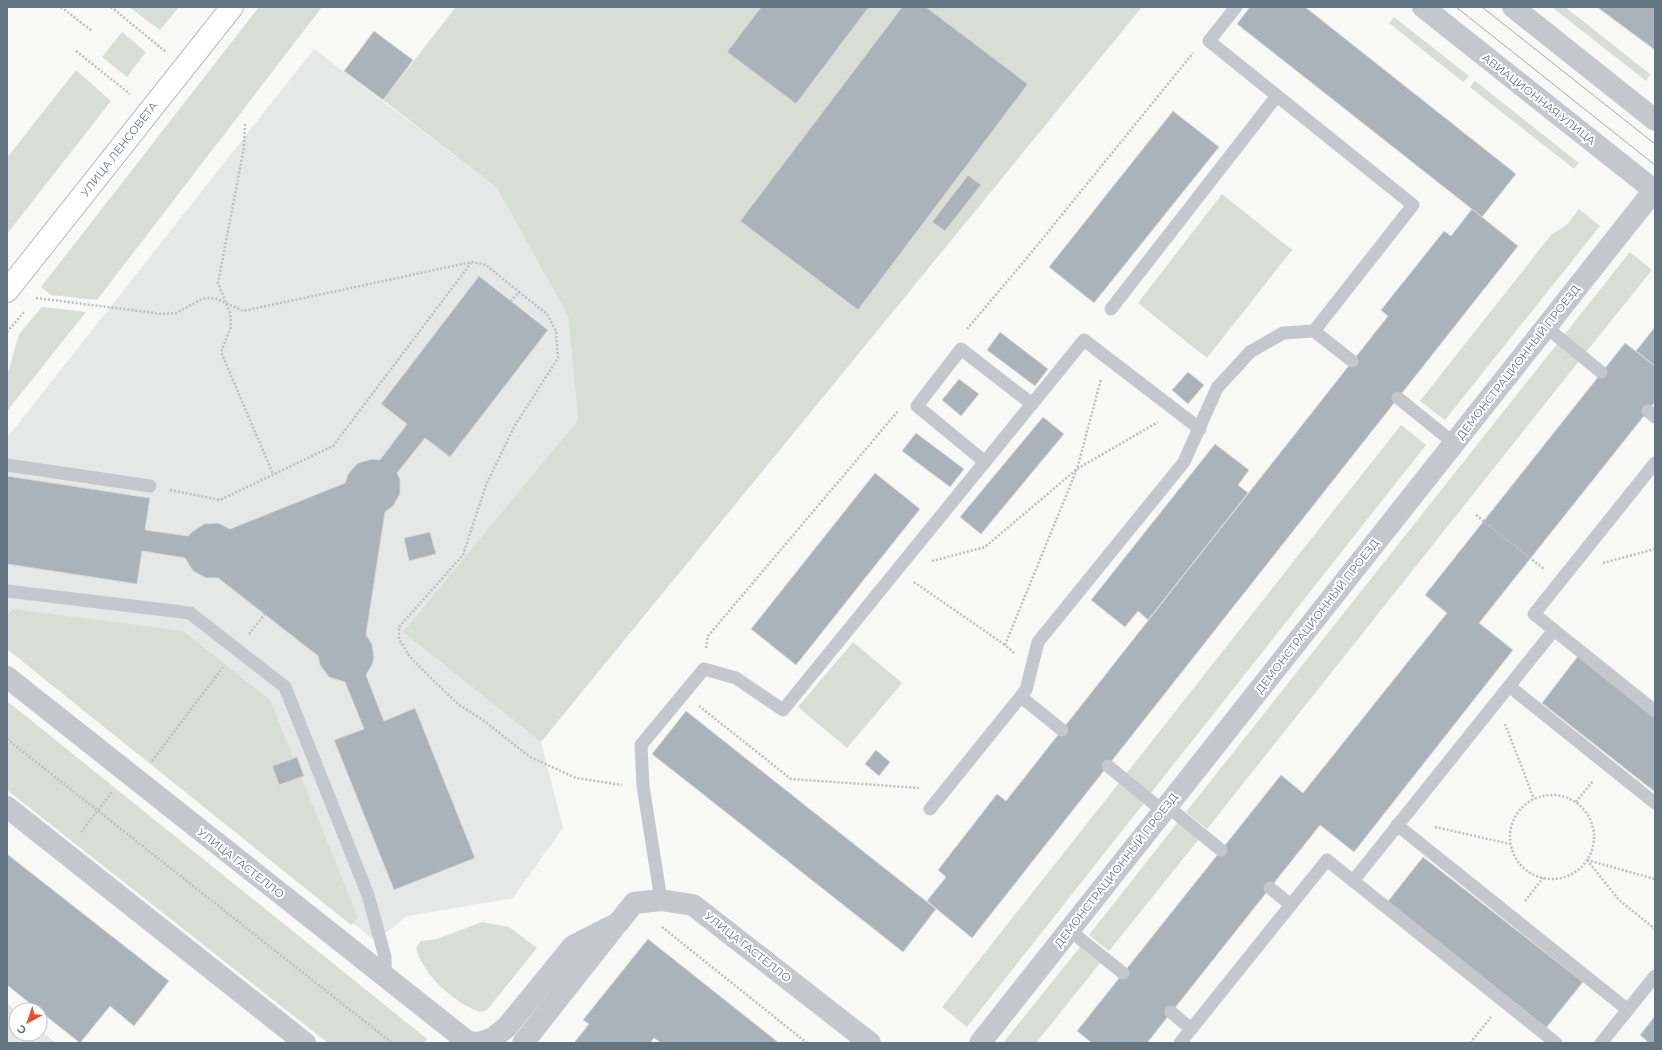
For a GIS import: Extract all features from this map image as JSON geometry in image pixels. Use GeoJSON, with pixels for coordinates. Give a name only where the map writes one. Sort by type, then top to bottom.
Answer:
{"type":"FeatureCollection","features":[{"type":"Feature","properties":{"kind":"street","name":"УЛИЦА ЛЕНСОВЕТА"},"geometry":{"type":"LineString","coordinates":[[7,291],[232,7]]}},
{"type":"Feature","properties":{"kind":"street","name":"АВИАЦИОННАЯ УЛИЦА"},"geometry":{"type":"LineString","coordinates":[[1423,7],[1655,190]]}},
{"type":"Feature","properties":{"kind":"street"},"geometry":{"type":"LineString","coordinates":[[1513,7],[1655,120]]}},
{"type":"Feature","properties":{"kind":"street","name":"ДЕМОНСТРАЦИОННЫЙ ПРОЕЗД"},"geometry":{"type":"LineString","coordinates":[[980,1043],[1655,190]]}},
{"type":"Feature","properties":{"kind":"street","name":"УЛИЦА ГАСТЕЛЛО"},"geometry":{"type":"LineString","coordinates":[[7,678],[385,978],[468,1042],[479,1043],[493,1038],[506,1028],[574,946],[618,923]]}},
{"type":"Feature","properties":{"kind":"street"},"geometry":{"type":"LineString","coordinates":[[7,807],[305,1043]]}},
{"type":"Feature","properties":{"kind":"street","name":"УЛИЦА ГАСТЕЛЛО"},"geometry":{"type":"LineString","coordinates":[[523,1043],[634,903],[661,900],[693,905],[870,1043]]}},
{"type":"Feature","properties":{"kind":"lane"},"geometry":{"type":"LineString","coordinates":[[1236,7],[1209,41],[1276,97],[1412,205],[1314,331]]}},
{"type":"Feature","properties":{"kind":"lane"},"geometry":{"type":"LineString","coordinates":[[1111,309],[1276,97]]}},
{"type":"Feature","properties":{"kind":"lane"},"geometry":{"type":"LineString","coordinates":[[1546,327],[1601,372]]}},
{"type":"Feature","properties":{"kind":"lane"},"geometry":{"type":"LineString","coordinates":[[930,809],[1026,690],[1038,642],[1184,462],[1200,429],[1216,388],[1250,352],[1283,333],[1314,331],[1352,362]]}},
{"type":"Feature","properties":{"kind":"lane"},"geometry":{"type":"LineString","coordinates":[[661,900],[643,786],[641,745],[704,669],[736,678],[783,710],[1084,340],[1200,429]]}},
{"type":"Feature","properties":{"kind":"lane"},"geometry":{"type":"LineString","coordinates":[[985,462],[917,406],[961,349],[1032,404]]}},
{"type":"Feature","properties":{"kind":"lane"},"geometry":{"type":"LineString","coordinates":[[1398,398],[1454,443]]}},
{"type":"Feature","properties":{"kind":"lane"},"geometry":{"type":"LineString","coordinates":[[1655,463],[1534,614],[1655,711]]}},
{"type":"Feature","properties":{"kind":"lane"},"geometry":{"type":"LineString","coordinates":[[7,465],[150,486]]}},
{"type":"Feature","properties":{"kind":"lane"},"geometry":{"type":"LineString","coordinates":[[7,591],[190,613],[238,649],[285,688],[368,895],[385,957],[385,978]]}},
{"type":"Feature","properties":{"kind":"lane"},"geometry":{"type":"LineString","coordinates":[[1353,881],[1554,630]]}},
{"type":"Feature","properties":{"kind":"lane"},"geometry":{"type":"LineString","coordinates":[[1509,686],[1655,803]]}},
{"type":"Feature","properties":{"kind":"lane"},"geometry":{"type":"LineString","coordinates":[[1021,697],[1062,730]]}},
{"type":"Feature","properties":{"kind":"lane"},"geometry":{"type":"LineString","coordinates":[[1108,766],[1221,850]]}},
{"type":"Feature","properties":{"kind":"lane"},"geometry":{"type":"LineString","coordinates":[[1400,822],[1513,917],[1628,1010]]}},
{"type":"Feature","properties":{"kind":"lane"},"geometry":{"type":"LineString","coordinates":[[1180,1043],[1326,860],[1556,1043]]}},
{"type":"Feature","properties":{"kind":"lane"},"geometry":{"type":"LineString","coordinates":[[1270,888],[1291,905]]}},
{"type":"Feature","properties":{"kind":"lane"},"geometry":{"type":"LineString","coordinates":[[1069,930],[1123,973]]}},
{"type":"Feature","properties":{"kind":"lane"},"geometry":{"type":"LineString","coordinates":[[1601,1043],[1655,976]]}},
{"type":"Feature","properties":{"kind":"lane"},"geometry":{"type":"LineString","coordinates":[[1171,1012],[1192,1029]]}},
{"type":"Feature","properties":{"kind":"path"},"geometry":{"type":"LineString","coordinates":[[61,7],[92,31]]}},
{"type":"Feature","properties":{"kind":"path"},"geometry":{"type":"LineString","coordinates":[[111,7],[184,67]]}},
{"type":"Feature","properties":{"kind":"path"},"geometry":{"type":"LineString","coordinates":[[965,332],[1032,253],[1189,56],[1209,41]]}},
{"type":"Feature","properties":{"kind":"path"},"geometry":{"type":"LineString","coordinates":[[76,50],[150,110]]}},
{"type":"Feature","properties":{"kind":"path"},"geometry":{"type":"LineString","coordinates":[[245,124],[244,147],[218,283],[230,313],[231,326],[221,352],[273,474]]}},
{"type":"Feature","properties":{"kind":"path"},"geometry":{"type":"LineString","coordinates":[[150,486],[220,500],[333,446],[472,262]]}},
{"type":"Feature","properties":{"kind":"path"},"geometry":{"type":"LineString","coordinates":[[32,303],[37,297],[162,314],[176,313],[202,299],[210,298],[243,311],[472,262],[486,265],[547,314],[556,331],[558,358],[514,427],[486,485],[463,554],[399,626],[399,639],[410,657],[458,704],[483,720],[530,757],[576,778],[605,784],[643,786]]}},
{"type":"Feature","properties":{"kind":"path"},"geometry":{"type":"LineString","coordinates":[[512,301],[519,292]]}},
{"type":"Feature","properties":{"kind":"path"},"geometry":{"type":"LineString","coordinates":[[7,332],[27,308]]}},
{"type":"Feature","properties":{"kind":"path"},"geometry":{"type":"LineString","coordinates":[[1005,644],[1077,469],[1107,357]]}},
{"type":"Feature","properties":{"kind":"path"},"geometry":{"type":"LineString","coordinates":[[704,669],[708,636],[903,405]]}},
{"type":"Feature","properties":{"kind":"path"},"geometry":{"type":"LineString","coordinates":[[897,570],[985,547],[1077,469],[1177,411]]}},
{"type":"Feature","properties":{"kind":"path"},"geometry":{"type":"LineString","coordinates":[[1476,515],[1531,558]]}},
{"type":"Feature","properties":{"kind":"path"},"geometry":{"type":"LineString","coordinates":[[1568,572],[1655,549]]}},
{"type":"Feature","properties":{"kind":"path"},"geometry":{"type":"LineString","coordinates":[[897,570],[1005,644],[1032,668]]}},
{"type":"Feature","properties":{"kind":"path"},"geometry":{"type":"LineString","coordinates":[[65,853],[127,772],[149,764],[265,614]]}},
{"type":"Feature","properties":{"kind":"path"},"geometry":{"type":"LineString","coordinates":[[683,694],[791,778],[945,790]]}},
{"type":"Feature","properties":{"kind":"path"},"geometry":{"type":"LineString","coordinates":[[1496,701],[1534,799]]}},
{"type":"Feature","properties":{"kind":"path"},"geometry":{"type":"LineString","coordinates":[[7,739],[392,1043]]}},
{"type":"Feature","properties":{"kind":"path"},"geometry":{"type":"LineString","coordinates":[[1576,802],[1606,764]]}},
{"type":"Feature","properties":{"kind":"path"},"geometry":{"type":"LineString","coordinates":[[1552,795],[1565,797],[1576,802],[1585,811],[1591,823],[1594,836],[1592,848],[1587,860],[1568,876],[1556,879],[1543,878],[1532,874],[1522,866],[1514,856],[1510,844],[1510,832],[1513,820],[1520,810],[1540,796],[1552,795]]}},
{"type":"Feature","properties":{"kind":"path"},"geometry":{"type":"LineString","coordinates":[[1400,822],[1510,844]]}},
{"type":"Feature","properties":{"kind":"path"},"geometry":{"type":"LineString","coordinates":[[1587,860],[1655,879]]}},
{"type":"Feature","properties":{"kind":"path"},"geometry":{"type":"LineString","coordinates":[[1587,860],[1619,900],[1655,929]]}},
{"type":"Feature","properties":{"kind":"path"},"geometry":{"type":"LineString","coordinates":[[1513,917],[1543,878]]}},
{"type":"Feature","properties":{"kind":"path"},"geometry":{"type":"LineString","coordinates":[[656,923],[807,1043]]}},
{"type":"Feature","properties":{"kind":"path"},"geometry":{"type":"LineString","coordinates":[[1470,1043],[1504,1001]]}},
{"type":"Feature","properties":{"kind":"shaded area"},"geometry":{"type":"Polygon","coordinates":[[[129,7],[179,7],[160,30],[129,7]]]}},
{"type":"Feature","properties":{"kind":"shaded area"},"geometry":{"type":"Polygon","coordinates":[[[259,7],[322,7],[97,300],[51,295],[41,287],[259,7]]]}},
{"type":"Feature","properties":{"kind":"shaded area"},"geometry":{"type":"Polygon","coordinates":[[[456,7],[1142,7],[541,742],[403,632],[578,420],[568,316],[497,188],[383,100],[456,7]]]}},
{"type":"Feature","properties":{"kind":"shaded area"},"geometry":{"type":"Polygon","coordinates":[[[1552,7],[1565,7],[1650,74],[1646,81],[1552,7]]]}},
{"type":"Feature","properties":{"kind":"shaded area"},"geometry":{"type":"Polygon","coordinates":[[[1394,17],[1469,76],[1463,82],[1389,23],[1394,17]]]}},
{"type":"Feature","properties":{"kind":"shaded area"},"geometry":{"type":"Polygon","coordinates":[[[122,32],[146,52],[127,77],[102,57],[122,32]]]}},
{"type":"Feature","properties":{"kind":"shaded area"},"geometry":{"type":"Polygon","coordinates":[[[314,49],[497,188],[568,316],[578,420],[404,632],[541,742],[563,828],[513,898],[407,916],[375,941],[7,643],[7,438],[314,49]]]}},
{"type":"Feature","properties":{"kind":"shaded area"},"geometry":{"type":"Polygon","coordinates":[[[76,70],[111,101],[7,234],[7,158],[76,70]]]}},
{"type":"Feature","properties":{"kind":"shaded area"},"geometry":{"type":"Polygon","coordinates":[[[1475,81],[1579,163],[1574,169],[1470,87],[1475,81]]]}},
{"type":"Feature","properties":{"kind":"shaded area"},"geometry":{"type":"Polygon","coordinates":[[[1222,194],[1292,250],[1207,358],[1138,303],[1222,194]]]}},
{"type":"Feature","properties":{"kind":"shaded area"},"geometry":{"type":"Polygon","coordinates":[[[1579,209],[1600,226],[1445,420],[1420,401],[1551,235],[1567,225],[1579,209]]]}},
{"type":"Feature","properties":{"kind":"shaded area"},"geometry":{"type":"Polygon","coordinates":[[[1630,252],[1652,270],[1586,352],[1564,335],[1630,252]]]}},
{"type":"Feature","properties":{"kind":"shaded area"},"geometry":{"type":"Polygon","coordinates":[[[42,307],[86,312],[7,411],[7,376],[19,334],[42,307]]]}},
{"type":"Feature","properties":{"kind":"shaded area"},"geometry":{"type":"Polygon","coordinates":[[[1557,344],[1579,361],[1207,829],[1186,812],[1557,344]]]}},
{"type":"Feature","properties":{"kind":"shaded area"},"geometry":{"type":"Polygon","coordinates":[[[1401,425],[1426,445],[1151,793],[1126,774],[1401,425]]]}},
{"type":"Feature","properties":{"kind":"shaded area"},"geometry":{"type":"Polygon","coordinates":[[[13,609],[183,631],[270,700],[358,918],[351,925],[7,649],[7,616],[13,609]]]}},
{"type":"Feature","properties":{"kind":"shaded area"},"geometry":{"type":"Polygon","coordinates":[[[853,642],[902,683],[847,748],[798,707],[853,642]]]}},
{"type":"Feature","properties":{"kind":"shaded area"},"geometry":{"type":"Polygon","coordinates":[[[7,701],[427,1039],[424,1043],[328,1043],[7,790],[7,701]]]}},
{"type":"Feature","properties":{"kind":"shaded area"},"geometry":{"type":"Polygon","coordinates":[[[1119,783],[1144,803],[967,1027],[942,1007],[1119,783]]]}},
{"type":"Feature","properties":{"kind":"shaded area"},"geometry":{"type":"Polygon","coordinates":[[[1178,822],[1199,839],[1109,951],[1089,935],[1178,822]]]}},
{"type":"Feature","properties":{"kind":"shaded area"},"geometry":{"type":"Polygon","coordinates":[[[482,922],[509,927],[537,948],[487,1010],[480,1012],[460,1002],[441,987],[426,968],[416,948],[421,941],[437,939],[482,922]]]}},
{"type":"Feature","properties":{"kind":"shaded area"},"geometry":{"type":"Polygon","coordinates":[[[1080,947],[1100,963],[1036,1043],[1003,1043],[1080,947]]]}},
{"type":"Feature","properties":{"kind":"shaded area"},"geometry":{"type":"Polygon","coordinates":[[[7,1003],[8,1042],[48,1042],[48,1036],[56,1043],[7,1043],[7,1003]]]}},
{"type":"Feature","properties":{"kind":"building"},"geometry":{"type":"Polygon","coordinates":[[[761,7],[869,7],[796,104],[727,52],[761,7]]]}},
{"type":"Feature","properties":{"kind":"building"},"geometry":{"type":"Polygon","coordinates":[[[902,7],[926,7],[1028,84],[858,310],[740,221],[902,7]]]}},
{"type":"Feature","properties":{"kind":"building"},"geometry":{"type":"Polygon","coordinates":[[[1250,7],[1305,7],[1516,174],[1482,217],[1237,24],[1250,7]]]}},
{"type":"Feature","properties":{"kind":"building"},"geometry":{"type":"Polygon","coordinates":[[[1597,7],[1655,7],[1655,50],[1597,7]]]}},
{"type":"Feature","properties":{"kind":"building"},"geometry":{"type":"Polygon","coordinates":[[[374,31],[413,60],[383,100],[344,71],[374,31]]]}},
{"type":"Feature","properties":{"kind":"building"},"geometry":{"type":"Polygon","coordinates":[[[1173,111],[1219,147],[1094,303],[1049,267],[1173,111]]]}},
{"type":"Feature","properties":{"kind":"building"},"geometry":{"type":"Polygon","coordinates":[[[968,175],[981,185],[945,231],[932,222],[968,175]]]}},
{"type":"Feature","properties":{"kind":"building"},"geometry":{"type":"Polygon","coordinates":[[[1472,209],[1518,246],[972,938],[927,901],[946,877],[938,870],[997,794],[1006,801],[1388,316],[1381,310],[1444,231],[1451,236],[1472,209]]]}},
{"type":"Feature","properties":{"kind":"building"},"geometry":{"type":"Polygon","coordinates":[[[479,276],[548,330],[450,457],[425,438],[397,473],[400,479],[400,494],[393,506],[385,512],[366,635],[372,644],[374,658],[366,675],[384,721],[415,708],[475,858],[394,890],[334,740],[364,729],[345,682],[329,677],[320,665],[318,656],[218,578],[206,578],[193,571],[185,558],[142,551],[137,584],[7,564],[7,476],[150,498],[145,530],[188,536],[204,524],[218,523],[230,529],[345,483],[348,474],[358,463],[372,459],[380,460],[407,424],[381,404],[479,276]]]}},
{"type":"Feature","properties":{"kind":"building"},"geometry":{"type":"Polygon","coordinates":[[[1655,327],[1655,366],[1636,351],[1655,327]]]}},
{"type":"Feature","properties":{"kind":"building"},"geometry":{"type":"Polygon","coordinates":[[[1000,332],[1048,369],[1035,386],[987,350],[1000,332]]]}},
{"type":"Feature","properties":{"kind":"building"},"geometry":{"type":"Polygon","coordinates":[[[1625,343],[1655,366],[1655,402],[1479,623],[1513,650],[1354,852],[1320,825],[1147,1043],[1092,1043],[1077,1031],[1281,775],[1303,793],[1447,613],[1425,595],[1625,343]]]}},
{"type":"Feature","properties":{"kind":"building"},"geometry":{"type":"Polygon","coordinates":[[[1188,372],[1204,385],[1188,404],[1172,390],[1188,372]]]}},
{"type":"Feature","properties":{"kind":"building"},"geometry":{"type":"Polygon","coordinates":[[[959,379],[979,394],[961,416],[942,400],[959,379]]]}},
{"type":"Feature","properties":{"kind":"building"},"geometry":{"type":"Polygon","coordinates":[[[1043,417],[1064,434],[981,534],[960,517],[1043,417]]]}},
{"type":"Feature","properties":{"kind":"building"},"geometry":{"type":"Polygon","coordinates":[[[916,433],[964,469],[950,487],[902,451],[916,433]]]}},
{"type":"Feature","properties":{"kind":"building"},"geometry":{"type":"Polygon","coordinates":[[[1215,444],[1249,470],[1238,485],[1248,493],[1148,620],[1138,611],[1125,627],[1091,600],[1215,444]]]}},
{"type":"Feature","properties":{"kind":"building"},"geometry":{"type":"Polygon","coordinates":[[[875,473],[920,509],[796,665],[751,629],[875,473]]]}},
{"type":"Feature","properties":{"kind":"building"},"geometry":{"type":"Polygon","coordinates":[[[430,532],[436,554],[409,561],[404,538],[430,532]]]}},
{"type":"Feature","properties":{"kind":"building"},"geometry":{"type":"Polygon","coordinates":[[[1578,656],[1655,717],[1655,792],[1542,703],[1578,656]]]}},
{"type":"Feature","properties":{"kind":"building"},"geometry":{"type":"Polygon","coordinates":[[[686,711],[936,909],[903,952],[652,754],[686,711]]]}},
{"type":"Feature","properties":{"kind":"building"},"geometry":{"type":"Polygon","coordinates":[[[876,750],[890,762],[879,776],[865,764],[876,750]]]}},
{"type":"Feature","properties":{"kind":"building"},"geometry":{"type":"Polygon","coordinates":[[[297,757],[304,776],[279,785],[272,766],[297,757]]]}},
{"type":"Feature","properties":{"kind":"building"},"geometry":{"type":"Polygon","coordinates":[[[7,854],[169,981],[134,1026],[110,1006],[80,1043],[48,1018],[48,1002],[28,1002],[7,985],[7,854]]]}},
{"type":"Feature","properties":{"kind":"building"},"geometry":{"type":"Polygon","coordinates":[[[1423,857],[1583,982],[1546,1028],[1386,904],[1423,857]]]}},
{"type":"Feature","properties":{"kind":"building"},"geometry":{"type":"Polygon","coordinates":[[[648,939],[779,1043],[661,1043],[654,1038],[650,1043],[574,1043],[589,1024],[583,1020],[648,939]]]}},
{"type":"Feature","properties":{"kind":"building"},"geometry":{"type":"Polygon","coordinates":[[[1655,1016],[1655,1043],[1645,1043],[1647,1041],[1640,1035],[1655,1016]]]}},
{"type":"Feature","properties":{"kind":"tram line"},"geometry":{"type":"LineString","coordinates":[[1456,7],[1655,165]]}},
{"type":"Feature","properties":{"kind":"tram line"},"geometry":{"type":"LineString","coordinates":[[1482,7],[1655,144]]}}]}
